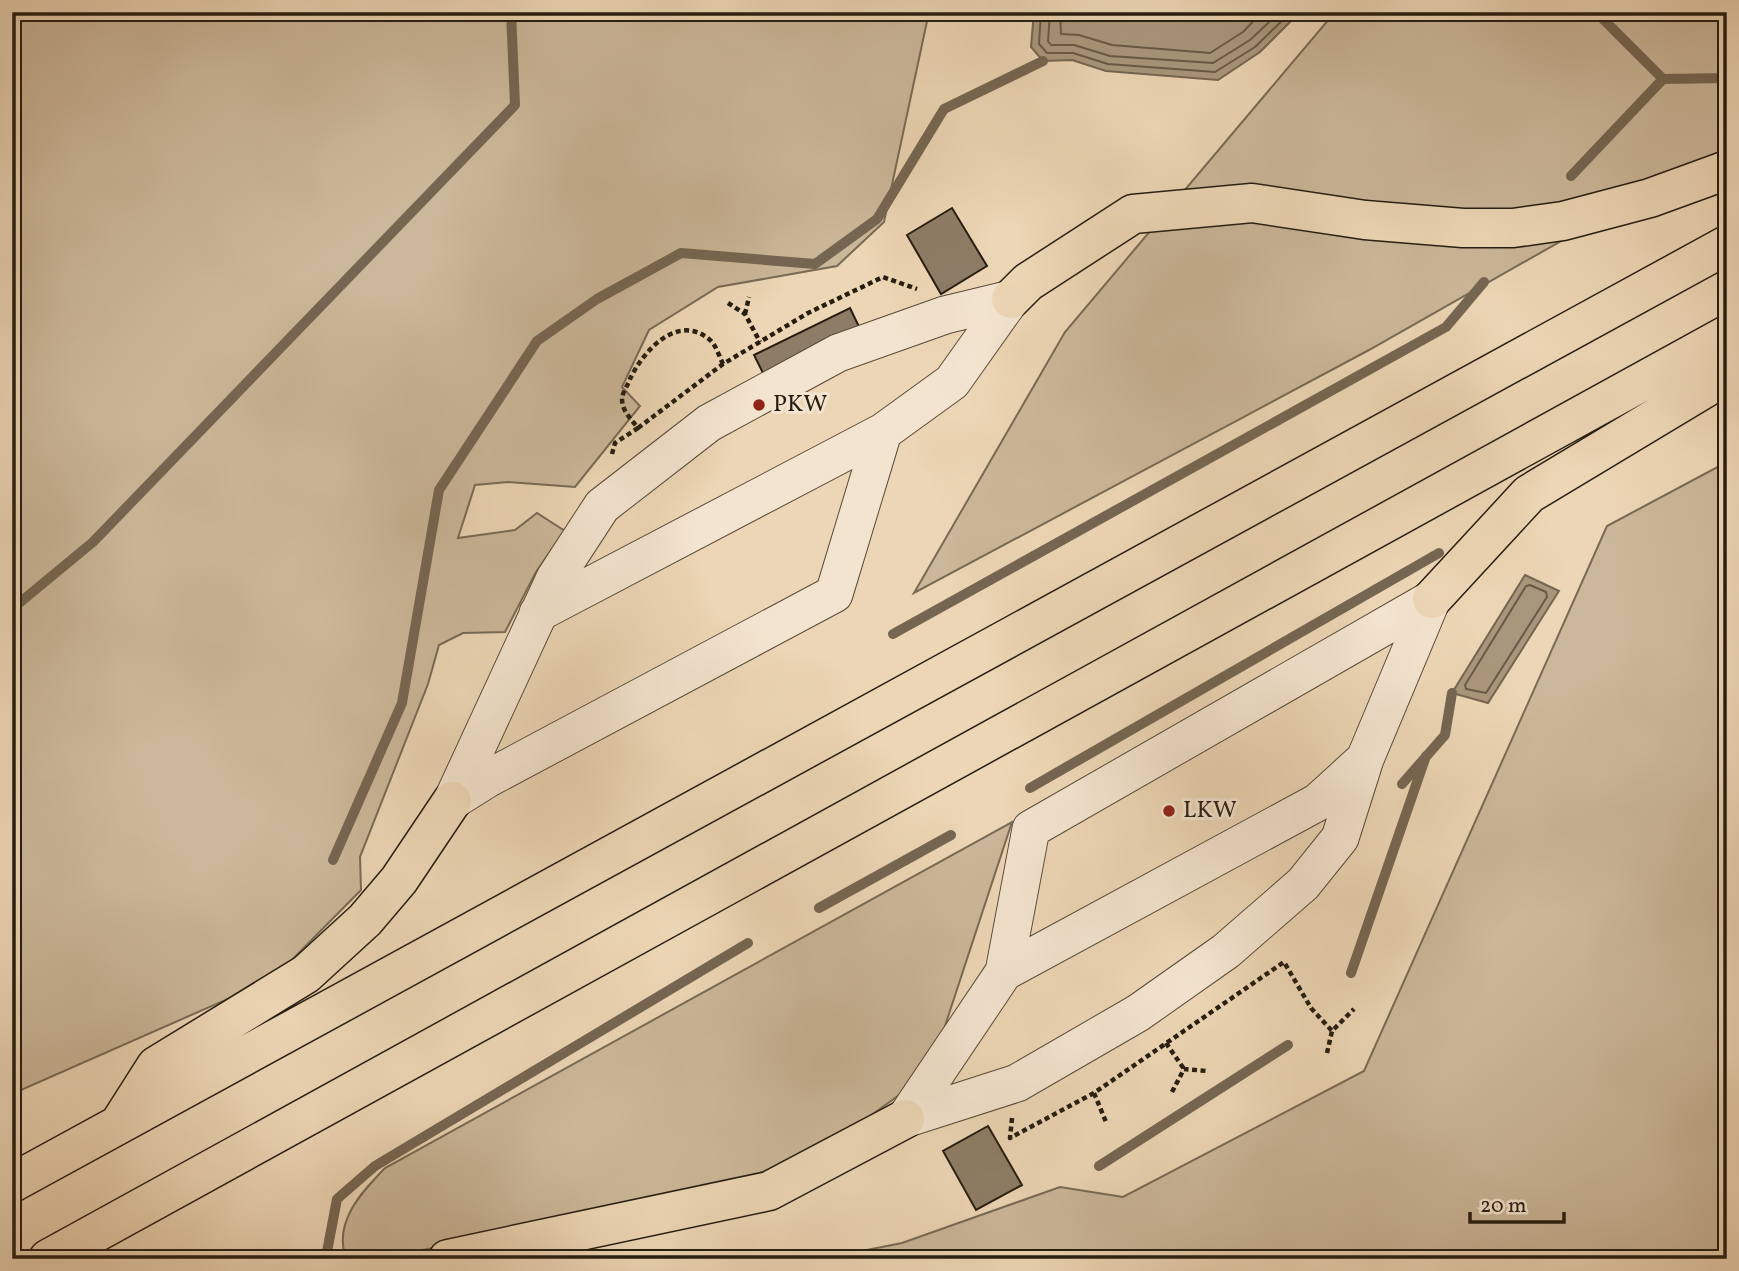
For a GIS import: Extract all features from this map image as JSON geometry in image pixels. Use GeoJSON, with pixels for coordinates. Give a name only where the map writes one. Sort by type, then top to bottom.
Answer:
{"type":"FeatureCollection","features":[{"type":"Feature","properties":{"kind":"highway"},"geometry":{"type":"LineString","coordinates":[[1011,299],[1028,282],[1133,214],[1252,203],[1365,220],[1463,228],[1513,228],[1563,221],[1650,198],[1727,170]]}},
{"type":"Feature","properties":{"kind":"highway"},"geometry":{"type":"LineString","coordinates":[[12,1183],[1727,245]]}},
{"type":"Feature","properties":{"kind":"highway"},"geometry":{"type":"LineString","coordinates":[[48,1259],[1727,335]]}},
{"type":"Feature","properties":{"kind":"highway"},"geometry":{"type":"LineString","coordinates":[[1432,599],[1529,494],[1712,384],[1727,355]]}},
{"type":"Feature","properties":{"kind":"highway"},"geometry":{"type":"LineString","coordinates":[[118,1125],[156,1066],[306,974],[365,920],[399,880],[452,801]]}},
{"type":"Feature","properties":{"kind":"highway"},"geometry":{"type":"LineString","coordinates":[[448,1259],[769,1191],[905,1119]]}},
{"type":"Feature","properties":{"kind":"lane"},"geometry":{"type":"LineString","coordinates":[[538,613],[883,432],[952,382],[1011,299]]}},
{"type":"Feature","properties":{"kind":"lane"},"geometry":{"type":"LineString","coordinates":[[452,801],[555,578],[602,506],[709,423],[838,353],[945,315],[1011,299]]}},
{"type":"Feature","properties":{"kind":"lane"},"geometry":{"type":"LineString","coordinates":[[452,801],[499,772],[834,594],[883,432]]}},
{"type":"Feature","properties":{"kind":"lane"},"geometry":{"type":"LineString","coordinates":[[905,1119],[1017,1083],[1138,1013],[1226,951],[1303,884],[1340,838],[1365,759],[1432,599]]}},
{"type":"Feature","properties":{"kind":"lane"},"geometry":{"type":"LineString","coordinates":[[905,1119],[1004,972],[1031,829],[1432,599]]}},
{"type":"Feature","properties":{"kind":"lane"},"geometry":{"type":"LineString","coordinates":[[1004,972],[1318,802],[1365,759]]}},
{"type":"Feature","properties":{"kind":"path"},"geometry":{"type":"LineString","coordinates":[[746,314],[749,297]]}},
{"type":"Feature","properties":{"kind":"path"},"geometry":{"type":"LineString","coordinates":[[728,303],[746,314],[760,342]]}},
{"type":"Feature","properties":{"kind":"path"},"geometry":{"type":"LineString","coordinates":[[612,454],[615,443],[638,428],[625,412],[622,397],[638,362],[652,345],[676,332],[696,331],[713,341],[723,364]]}},
{"type":"Feature","properties":{"kind":"path"},"geometry":{"type":"LineString","coordinates":[[1017,1083],[1010,1138],[1094,1093],[1284,962],[1311,1008],[1332,1031]]}},
{"type":"Feature","properties":{"kind":"path"},"geometry":{"type":"LineString","coordinates":[[1328,1054],[1332,1031],[1354,1009]]}},
{"type":"Feature","properties":{"kind":"path"},"geometry":{"type":"LineString","coordinates":[[1166,1043],[1184,1069]]}},
{"type":"Feature","properties":{"kind":"path"},"geometry":{"type":"LineString","coordinates":[[1184,1069],[1207,1071]]}},
{"type":"Feature","properties":{"kind":"path"},"geometry":{"type":"LineString","coordinates":[[1172,1091],[1184,1069]]}},
{"type":"Feature","properties":{"kind":"path"},"geometry":{"type":"LineString","coordinates":[[1094,1093],[1106,1122]]}},
{"type":"Feature","properties":{"kind":"shaded area"},"geometry":{"type":"Polygon","coordinates":[[[12,12],[929,12],[884,222],[837,266],[718,287],[649,330],[622,387],[640,406],[575,487],[508,482],[475,485],[458,538],[515,530],[537,513],[565,531],[536,572],[505,632],[463,633],[439,645],[428,684],[360,857],[361,890],[273,979],[12,1094],[12,12]]]}},
{"type":"Feature","properties":{"kind":"shaded area"},"geometry":{"type":"Polygon","coordinates":[[[1335,12],[1727,12],[1727,147],[1369,350],[914,593],[1065,332],[1335,12]]]}},
{"type":"Feature","properties":{"kind":"shaded area"},"geometry":{"type":"Polygon","coordinates":[[[1727,462],[1727,1259],[821,1259],[902,1243],[1060,1187],[1123,1197],[1364,1071],[1607,526],[1727,462]]]}},
{"type":"Feature","properties":{"kind":"shaded area"},"geometry":{"type":"Polygon","coordinates":[[[1012,822],[944,1029],[906,1090],[837,1140],[777,1167],[729,1184],[559,1224],[375,1259],[346,1259],[343,1233],[346,1221],[359,1198],[385,1168],[1012,822]]]}},
{"type":"Feature","properties":{"kind":"water"},"geometry":{"type":"Polygon","coordinates":[[[1034,12],[1300,12],[1260,52],[1218,80],[1106,71],[1072,60],[1043,61],[1031,47],[1034,12]]]}},
{"type":"Feature","properties":{"kind":"water"},"geometry":{"type":"Polygon","coordinates":[[[1525,575],[1559,591],[1488,703],[1452,693],[1525,575]]]}},
{"type":"Feature","properties":{"kind":"building"},"geometry":{"type":"Polygon","coordinates":[[[952,208],[987,266],[941,294],[907,235],[952,208]]]}},
{"type":"Feature","properties":{"kind":"building"},"geometry":{"type":"Polygon","coordinates":[[[850,308],[863,335],[767,381],[754,355],[850,308]]]}},
{"type":"Feature","properties":{"kind":"building"},"geometry":{"type":"Polygon","coordinates":[[[988,1126],[1022,1185],[976,1210],[943,1151],[988,1126]]]}},
{"type":"Feature","properties":{"kind":"waterway"},"geometry":{"type":"LineString","coordinates":[[12,609],[93,542],[515,105],[511,12]]}},
{"type":"Feature","properties":{"kind":"waterway"},"geometry":{"type":"LineString","coordinates":[[1596,12],[1663,79]]}},
{"type":"Feature","properties":{"kind":"waterway"},"geometry":{"type":"LineString","coordinates":[[333,860],[402,703],[439,490],[537,341],[597,299],[681,253],[815,264],[877,219],[944,109],[1043,61]]}},
{"type":"Feature","properties":{"kind":"waterway"},"geometry":{"type":"LineString","coordinates":[[1571,176],[1663,79],[1727,78]]}},
{"type":"Feature","properties":{"kind":"waterway"},"geometry":{"type":"LineString","coordinates":[[893,634],[1446,327],[1484,282]]}},
{"type":"Feature","properties":{"kind":"waterway"},"geometry":{"type":"LineString","coordinates":[[1030,788],[1439,553]]}},
{"type":"Feature","properties":{"kind":"waterway"},"geometry":{"type":"LineString","coordinates":[[1402,784],[1445,735],[1452,693]]}},
{"type":"Feature","properties":{"kind":"waterway"},"geometry":{"type":"LineString","coordinates":[[1351,973],[1426,756]]}},
{"type":"Feature","properties":{"kind":"waterway"},"geometry":{"type":"LineString","coordinates":[[819,908],[951,835]]}},
{"type":"Feature","properties":{"kind":"waterway"},"geometry":{"type":"LineString","coordinates":[[326,1257],[337,1199],[375,1166],[748,943]]}},
{"type":"Feature","properties":{"kind":"waterway"},"geometry":{"type":"LineString","coordinates":[[1099,1166],[1288,1045]]}},
{"type":"Feature","properties":{"kind":"place","name":"PKW"},"geometry":{"type":"Point","coordinates":[759,405]}},
{"type":"Feature","properties":{"kind":"place","name":"LKW"},"geometry":{"type":"Point","coordinates":[1169,811]}}]}
